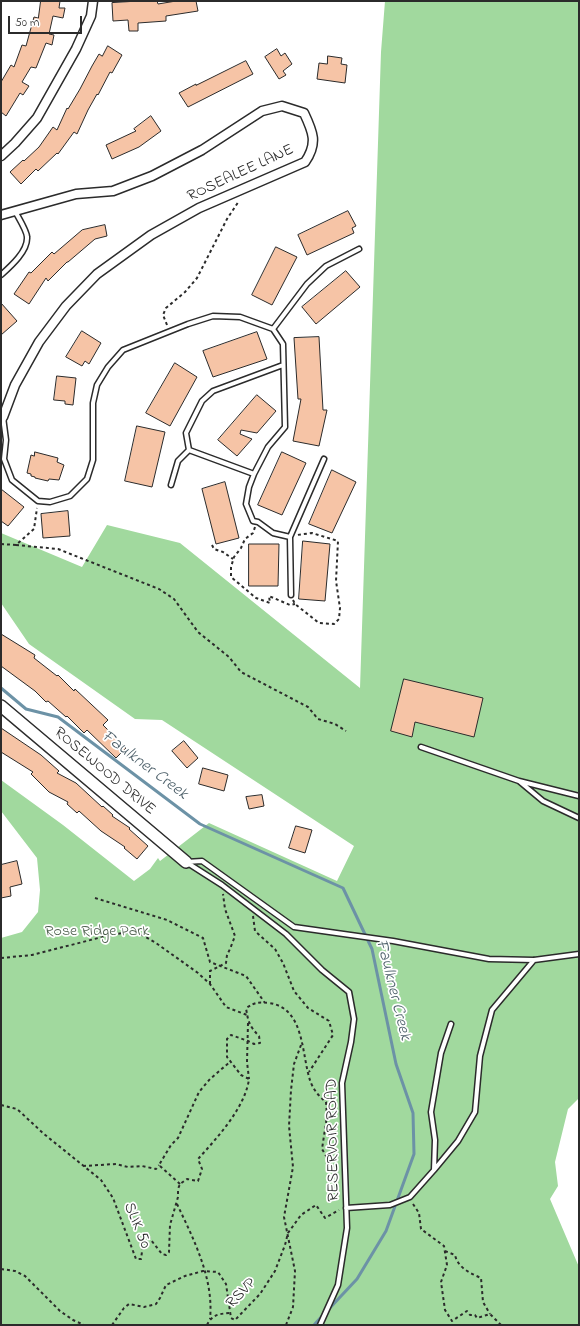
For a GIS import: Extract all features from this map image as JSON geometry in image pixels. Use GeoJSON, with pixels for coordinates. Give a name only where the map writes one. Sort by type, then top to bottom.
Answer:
{"type":"FeatureCollection","features":[{"type":"Feature","properties":{"kind":"street"},"geometry":{"type":"LineString","coordinates":[[1,156],[37,118],[76,49],[90,16],[93,1]]}},
{"type":"Feature","properties":{"kind":"street","name":"ROSEALEE LANE"},"geometry":{"type":"LineString","coordinates":[[1,215],[76,194],[112,191],[152,176],[202,150],[262,112],[282,106],[304,113],[312,132],[312,152],[305,162],[200,208],[151,235],[97,274],[66,306],[39,342],[15,385],[3,418]]}},
{"type":"Feature","properties":{"kind":"street","name":"ROSEWOOD DRIVE"},"geometry":{"type":"LineString","coordinates":[[1,706],[186,862]]}},
{"type":"Feature","properties":{"kind":"lane"},"geometry":{"type":"LineString","coordinates":[[1,275],[18,259],[26,245],[27,236],[15,211]]}},
{"type":"Feature","properties":{"kind":"lane"},"geometry":{"type":"LineString","coordinates":[[273,328],[307,284],[326,266],[360,249]]}},
{"type":"Feature","properties":{"kind":"lane"},"geometry":{"type":"LineString","coordinates":[[3,418],[6,440],[4,459],[12,480],[38,501],[50,502],[70,496],[87,479],[93,460],[93,403],[97,385],[108,367],[123,350],[169,331],[213,316],[240,317],[273,328],[283,344],[285,426],[268,447],[254,474],[249,487],[246,504],[253,521],[258,522],[273,533],[290,537]]}},
{"type":"Feature","properties":{"kind":"lane"},"geometry":{"type":"LineString","coordinates":[[189,450],[186,433],[202,401],[213,391],[283,365]]}},
{"type":"Feature","properties":{"kind":"lane"},"geometry":{"type":"LineString","coordinates":[[189,450],[254,474]]}},
{"type":"Feature","properties":{"kind":"lane"},"geometry":{"type":"LineString","coordinates":[[170,486],[178,461],[189,450]]}},
{"type":"Feature","properties":{"kind":"lane"},"geometry":{"type":"LineString","coordinates":[[291,595],[290,537],[324,459]]}},
{"type":"Feature","properties":{"kind":"lane"},"geometry":{"type":"LineString","coordinates":[[421,747],[519,781],[579,796]]}},
{"type":"Feature","properties":{"kind":"lane"},"geometry":{"type":"LineString","coordinates":[[519,781],[543,801],[579,818]]}},
{"type":"Feature","properties":{"kind":"lane"},"geometry":{"type":"LineString","coordinates":[[186,862],[202,861],[294,927],[393,942],[489,959],[534,960],[579,954]]}},
{"type":"Feature","properties":{"kind":"lane","name":"RESERVOIR ROAD"},"geometry":{"type":"LineString","coordinates":[[186,862],[222,885],[286,934],[322,970],[349,992],[354,1019],[351,1042],[342,1083],[347,1228],[338,1285],[320,1325]]}},
{"type":"Feature","properties":{"kind":"lane"},"geometry":{"type":"LineString","coordinates":[[346,1208],[390,1205],[409,1198],[458,1141],[475,1112],[480,1056],[492,1010],[534,960]]}},
{"type":"Feature","properties":{"kind":"lane"},"geometry":{"type":"LineString","coordinates":[[434,1170],[435,1140],[431,1112],[441,1053],[450,1024]]}},
{"type":"Feature","properties":{"kind":"path"},"geometry":{"type":"LineString","coordinates":[[169,331],[163,315],[166,308],[186,292],[196,278],[227,219],[248,186]]}},
{"type":"Feature","properties":{"kind":"path"},"geometry":{"type":"LineString","coordinates":[[16,545],[34,529],[38,501]]}},
{"type":"Feature","properties":{"kind":"path"},"geometry":{"type":"LineString","coordinates":[[258,522],[253,533],[245,539],[233,560],[231,577],[256,598],[270,603],[269,596],[290,605],[295,604]]}},
{"type":"Feature","properties":{"kind":"path"},"geometry":{"type":"LineString","coordinates":[[290,537],[312,533],[338,541],[336,582],[340,608],[339,619],[334,624],[319,623],[295,604],[291,595]]}},
{"type":"Feature","properties":{"kind":"path"},"geometry":{"type":"LineString","coordinates":[[1,544],[58,549],[159,589],[174,599],[198,632],[229,657],[241,672],[308,707],[318,719],[335,724],[346,731]]}},
{"type":"Feature","properties":{"kind":"path"},"geometry":{"type":"LineString","coordinates":[[212,545],[214,549],[223,552],[233,560]]}},
{"type":"Feature","properties":{"kind":"path"},"geometry":{"type":"LineString","coordinates":[[210,984],[210,971],[226,963],[227,955],[234,936],[225,909],[222,885]]}},
{"type":"Feature","properties":{"kind":"path"},"geometry":{"type":"LineString","coordinates":[[96,898],[167,920],[203,938],[210,962],[246,976],[265,1003]]}},
{"type":"Feature","properties":{"kind":"path"},"geometry":{"type":"LineString","coordinates":[[251,907],[255,931],[275,949],[283,963],[294,991],[308,1008],[330,1021],[333,1035],[308,1073]]}},
{"type":"Feature","properties":{"kind":"path"},"geometry":{"type":"LineString","coordinates":[[1,958],[32,955],[110,935],[135,931],[156,943],[210,984],[226,1007],[247,1015]]}},
{"type":"Feature","properties":{"kind":"path"},"geometry":{"type":"LineString","coordinates":[[159,1165],[180,1184],[187,1178],[198,1181],[202,1169],[198,1158],[235,1112],[248,1087],[248,1022],[246,1008],[256,1002],[265,1003],[273,1004],[284,1009],[292,1016],[298,1028],[308,1073],[316,1093],[326,1102],[327,1116],[322,1149],[346,1187]]}},
{"type":"Feature","properties":{"kind":"path"},"geometry":{"type":"LineString","coordinates":[[248,1022],[259,1036],[260,1043],[254,1044],[231,1035],[227,1039],[227,1056],[241,1075],[249,1079]]}},
{"type":"Feature","properties":{"kind":"path"},"geometry":{"type":"LineString","coordinates":[[286,1325],[293,1307],[295,1271],[284,1216],[293,1167],[289,1126],[291,1090],[294,1064],[302,1044]]}},
{"type":"Feature","properties":{"kind":"path"},"geometry":{"type":"LineString","coordinates":[[83,1166],[116,1164],[128,1167],[142,1166],[156,1169],[171,1145],[178,1138],[199,1092],[210,1079],[231,1061]]}},
{"type":"Feature","properties":{"kind":"path","name":"SLIK 50"},"geometry":{"type":"LineString","coordinates":[[1,1105],[17,1109],[44,1134],[101,1180],[113,1198],[136,1259],[141,1259],[144,1237],[147,1235],[162,1254],[166,1255],[169,1252],[170,1225],[177,1204],[180,1184]]}},
{"type":"Feature","properties":{"kind":"path"},"geometry":{"type":"LineString","coordinates":[[409,1198],[419,1213],[421,1229],[444,1246],[447,1265],[440,1282],[445,1310],[452,1321],[467,1311],[470,1315],[477,1318],[490,1314]]}},
{"type":"Feature","properties":{"kind":"path"},"geometry":{"type":"LineString","coordinates":[[177,1204],[195,1243],[210,1291],[210,1319],[207,1325]]}},
{"type":"Feature","properties":{"kind":"path","name":"RSVP"},"geometry":{"type":"LineString","coordinates":[[203,1270],[218,1272],[226,1284],[229,1313],[231,1318],[235,1320],[260,1294],[275,1271],[288,1233],[301,1215],[316,1205],[326,1218],[339,1210],[346,1208]]}},
{"type":"Feature","properties":{"kind":"path"},"geometry":{"type":"LineString","coordinates":[[445,1251],[455,1255],[456,1262],[466,1270],[481,1278],[483,1302],[490,1314],[501,1325]]}},
{"type":"Feature","properties":{"kind":"path"},"geometry":{"type":"LineString","coordinates":[[1,1269],[15,1271],[25,1276],[60,1311],[73,1320],[84,1325]]}},
{"type":"Feature","properties":{"kind":"path"},"geometry":{"type":"LineString","coordinates":[[112,1325],[124,1308],[129,1304],[144,1307],[156,1304],[166,1285],[185,1276],[203,1270]]}},
{"type":"Feature","properties":{"kind":"path"},"geometry":{"type":"LineString","coordinates":[[210,1319],[217,1314],[229,1313]]}},
{"type":"Feature","properties":{"kind":"green space","name":"Rose Ridge Park"},"geometry":{"type":"Polygon","coordinates":[[[385,1],[579,1],[579,1098],[568,1109],[555,1162],[558,1186],[550,1199],[579,1267],[579,1325],[1,1325],[1,938],[22,932],[38,912],[40,890],[37,858],[1,811],[1,780],[63,825],[134,881],[150,869],[158,858],[160,861],[209,823],[337,881],[354,846],[162,720],[135,719],[29,644],[1,603],[1,533],[82,567],[107,525],[180,543],[360,688],[381,52],[385,1]]]}},
{"type":"Feature","properties":{"kind":"building"},"geometry":{"type":"Polygon","coordinates":[[[41,1],[60,1],[59,8],[65,8],[63,18],[53,16],[49,34],[54,35],[52,45],[46,43],[36,68],[31,67],[22,82],[29,86],[23,95],[20,93],[6,116],[1,112],[1,82],[11,65],[14,67],[22,45],[26,46],[34,17],[38,18],[41,1]]]}},
{"type":"Feature","properties":{"kind":"building"},"geometry":{"type":"Polygon","coordinates":[[[157,1],[158,4],[176,1],[196,1],[198,11],[166,16],[166,21],[138,23],[138,31],[129,31],[128,20],[113,21],[112,3],[157,1]]]}},
{"type":"Feature","properties":{"kind":"building"},"geometry":{"type":"Polygon","coordinates":[[[108,46],[122,55],[112,73],[110,72],[98,95],[97,94],[77,134],[74,132],[58,154],[57,153],[38,171],[36,169],[21,184],[10,172],[39,147],[53,127],[57,130],[67,108],[68,109],[80,89],[99,54],[102,56],[108,46]]]}},
{"type":"Feature","properties":{"kind":"building"},"geometry":{"type":"Polygon","coordinates":[[[277,49],[281,56],[285,53],[292,64],[283,71],[286,75],[279,79],[265,57],[277,49]]]}},
{"type":"Feature","properties":{"kind":"building"},"geometry":{"type":"Polygon","coordinates":[[[328,56],[342,58],[341,64],[347,65],[345,83],[317,79],[319,63],[327,64],[328,56]]]}},
{"type":"Feature","properties":{"kind":"building"},"geometry":{"type":"Polygon","coordinates":[[[246,61],[253,74],[188,107],[179,93],[196,84],[246,61]]]}},
{"type":"Feature","properties":{"kind":"building"},"geometry":{"type":"Polygon","coordinates":[[[151,116],[161,131],[139,147],[112,159],[106,145],[136,131],[134,129],[151,116]]]}},
{"type":"Feature","properties":{"kind":"building"},"geometry":{"type":"Polygon","coordinates":[[[348,211],[356,226],[352,228],[354,233],[307,255],[298,235],[348,211]]]}},
{"type":"Feature","properties":{"kind":"building"},"geometry":{"type":"Polygon","coordinates":[[[105,225],[107,236],[95,239],[67,262],[48,281],[46,278],[29,304],[14,294],[29,272],[31,273],[52,252],[54,254],[82,230],[105,225]]]}},
{"type":"Feature","properties":{"kind":"building"},"geometry":{"type":"Polygon","coordinates":[[[276,247],[297,257],[272,305],[252,295],[276,247]]]}},
{"type":"Feature","properties":{"kind":"building"},"geometry":{"type":"Polygon","coordinates":[[[346,271],[360,287],[316,324],[302,307],[346,271]]]}},
{"type":"Feature","properties":{"kind":"building"},"geometry":{"type":"Polygon","coordinates":[[[1,303],[17,321],[1,335],[1,303]]]}},
{"type":"Feature","properties":{"kind":"building"},"geometry":{"type":"Polygon","coordinates":[[[82,331],[101,343],[89,364],[85,361],[82,366],[66,357],[82,331]]]}},
{"type":"Feature","properties":{"kind":"building"},"geometry":{"type":"Polygon","coordinates":[[[257,332],[267,359],[213,377],[203,351],[257,332]]]}},
{"type":"Feature","properties":{"kind":"building"},"geometry":{"type":"Polygon","coordinates":[[[319,337],[323,410],[327,410],[319,446],[293,441],[301,399],[298,399],[294,338],[319,337]]]}},
{"type":"Feature","properties":{"kind":"building"},"geometry":{"type":"Polygon","coordinates":[[[175,363],[197,377],[170,426],[146,413],[175,363]]]}},
{"type":"Feature","properties":{"kind":"building"},"geometry":{"type":"Polygon","coordinates":[[[57,376],[76,378],[73,405],[65,404],[65,401],[54,400],[57,376]]]}},
{"type":"Feature","properties":{"kind":"building"},"geometry":{"type":"Polygon","coordinates":[[[257,395],[276,411],[257,433],[241,430],[240,434],[252,439],[237,456],[218,440],[257,395]]]}},
{"type":"Feature","properties":{"kind":"building"},"geometry":{"type":"Polygon","coordinates":[[[137,426],[165,432],[152,487],[125,481],[137,426]]]}},
{"type":"Feature","properties":{"kind":"building"},"geometry":{"type":"Polygon","coordinates":[[[35,452],[58,458],[57,462],[64,465],[59,480],[49,479],[48,481],[35,478],[31,476],[31,474],[27,473],[31,455],[34,456],[35,452]]]}},
{"type":"Feature","properties":{"kind":"building"},"geometry":{"type":"Polygon","coordinates":[[[282,452],[306,463],[282,515],[258,505],[282,452]]]}},
{"type":"Feature","properties":{"kind":"building"},"geometry":{"type":"Polygon","coordinates":[[[332,470],[356,482],[332,533],[309,524],[332,470]]]}},
{"type":"Feature","properties":{"kind":"building"},"geometry":{"type":"Polygon","coordinates":[[[225,482],[239,538],[216,544],[202,489],[225,482]]]}},
{"type":"Feature","properties":{"kind":"building"},"geometry":{"type":"Polygon","coordinates":[[[1,489],[24,507],[8,526],[1,521],[1,489]]]}},
{"type":"Feature","properties":{"kind":"building"},"geometry":{"type":"Polygon","coordinates":[[[68,511],[70,536],[43,538],[41,514],[68,511]]]}},
{"type":"Feature","properties":{"kind":"building"},"geometry":{"type":"Polygon","coordinates":[[[303,541],[330,544],[325,601],[299,599],[303,541]]]}},
{"type":"Feature","properties":{"kind":"building"},"geometry":{"type":"Polygon","coordinates":[[[249,544],[279,544],[278,586],[249,586],[249,544]]]}},
{"type":"Feature","properties":{"kind":"building"},"geometry":{"type":"Polygon","coordinates":[[[1,634],[35,655],[34,658],[57,676],[58,675],[74,691],[75,689],[108,720],[103,725],[126,748],[116,758],[87,730],[84,733],[67,716],[66,717],[48,701],[46,702],[35,691],[1,666],[1,634]]]}},
{"type":"Feature","properties":{"kind":"building"},"geometry":{"type":"Polygon","coordinates":[[[404,679],[483,698],[474,737],[415,722],[412,737],[391,731],[404,679]]]}},
{"type":"Feature","properties":{"kind":"building"},"geometry":{"type":"Polygon","coordinates":[[[1,728],[41,755],[59,771],[57,773],[76,783],[113,815],[112,816],[130,828],[129,829],[148,846],[137,859],[124,848],[125,847],[101,831],[79,811],[77,813],[67,804],[68,802],[49,792],[31,774],[33,772],[1,752],[1,728]]]}},
{"type":"Feature","properties":{"kind":"building"},"geometry":{"type":"Polygon","coordinates":[[[184,741],[198,758],[187,768],[172,751],[184,741]]]}},
{"type":"Feature","properties":{"kind":"building"},"geometry":{"type":"Polygon","coordinates":[[[203,768],[228,775],[224,791],[199,784],[203,768]]]}},
{"type":"Feature","properties":{"kind":"building"},"geometry":{"type":"Polygon","coordinates":[[[262,795],[264,806],[249,809],[246,797],[262,795]]]}},
{"type":"Feature","properties":{"kind":"building"},"geometry":{"type":"Polygon","coordinates":[[[296,826],[312,830],[305,853],[289,848],[296,826]]]}},
{"type":"Feature","properties":{"kind":"building"},"geometry":{"type":"Polygon","coordinates":[[[17,861],[22,884],[10,887],[11,896],[1,898],[1,865],[17,861]]]}},
{"type":"Feature","properties":{"kind":"waterway","name":"Faulkner Creek"},"geometry":{"type":"LineString","coordinates":[[1,688],[26,709],[58,717],[200,824],[343,888],[372,949],[396,1064],[413,1113],[414,1154],[386,1231],[357,1279],[327,1311]]}},
{"type":"Feature","properties":{"kind":"waterway","name":"Faulkner Creek"},"geometry":{"type":"LineString","coordinates":[[314,1325],[323,1315]]}}]}
